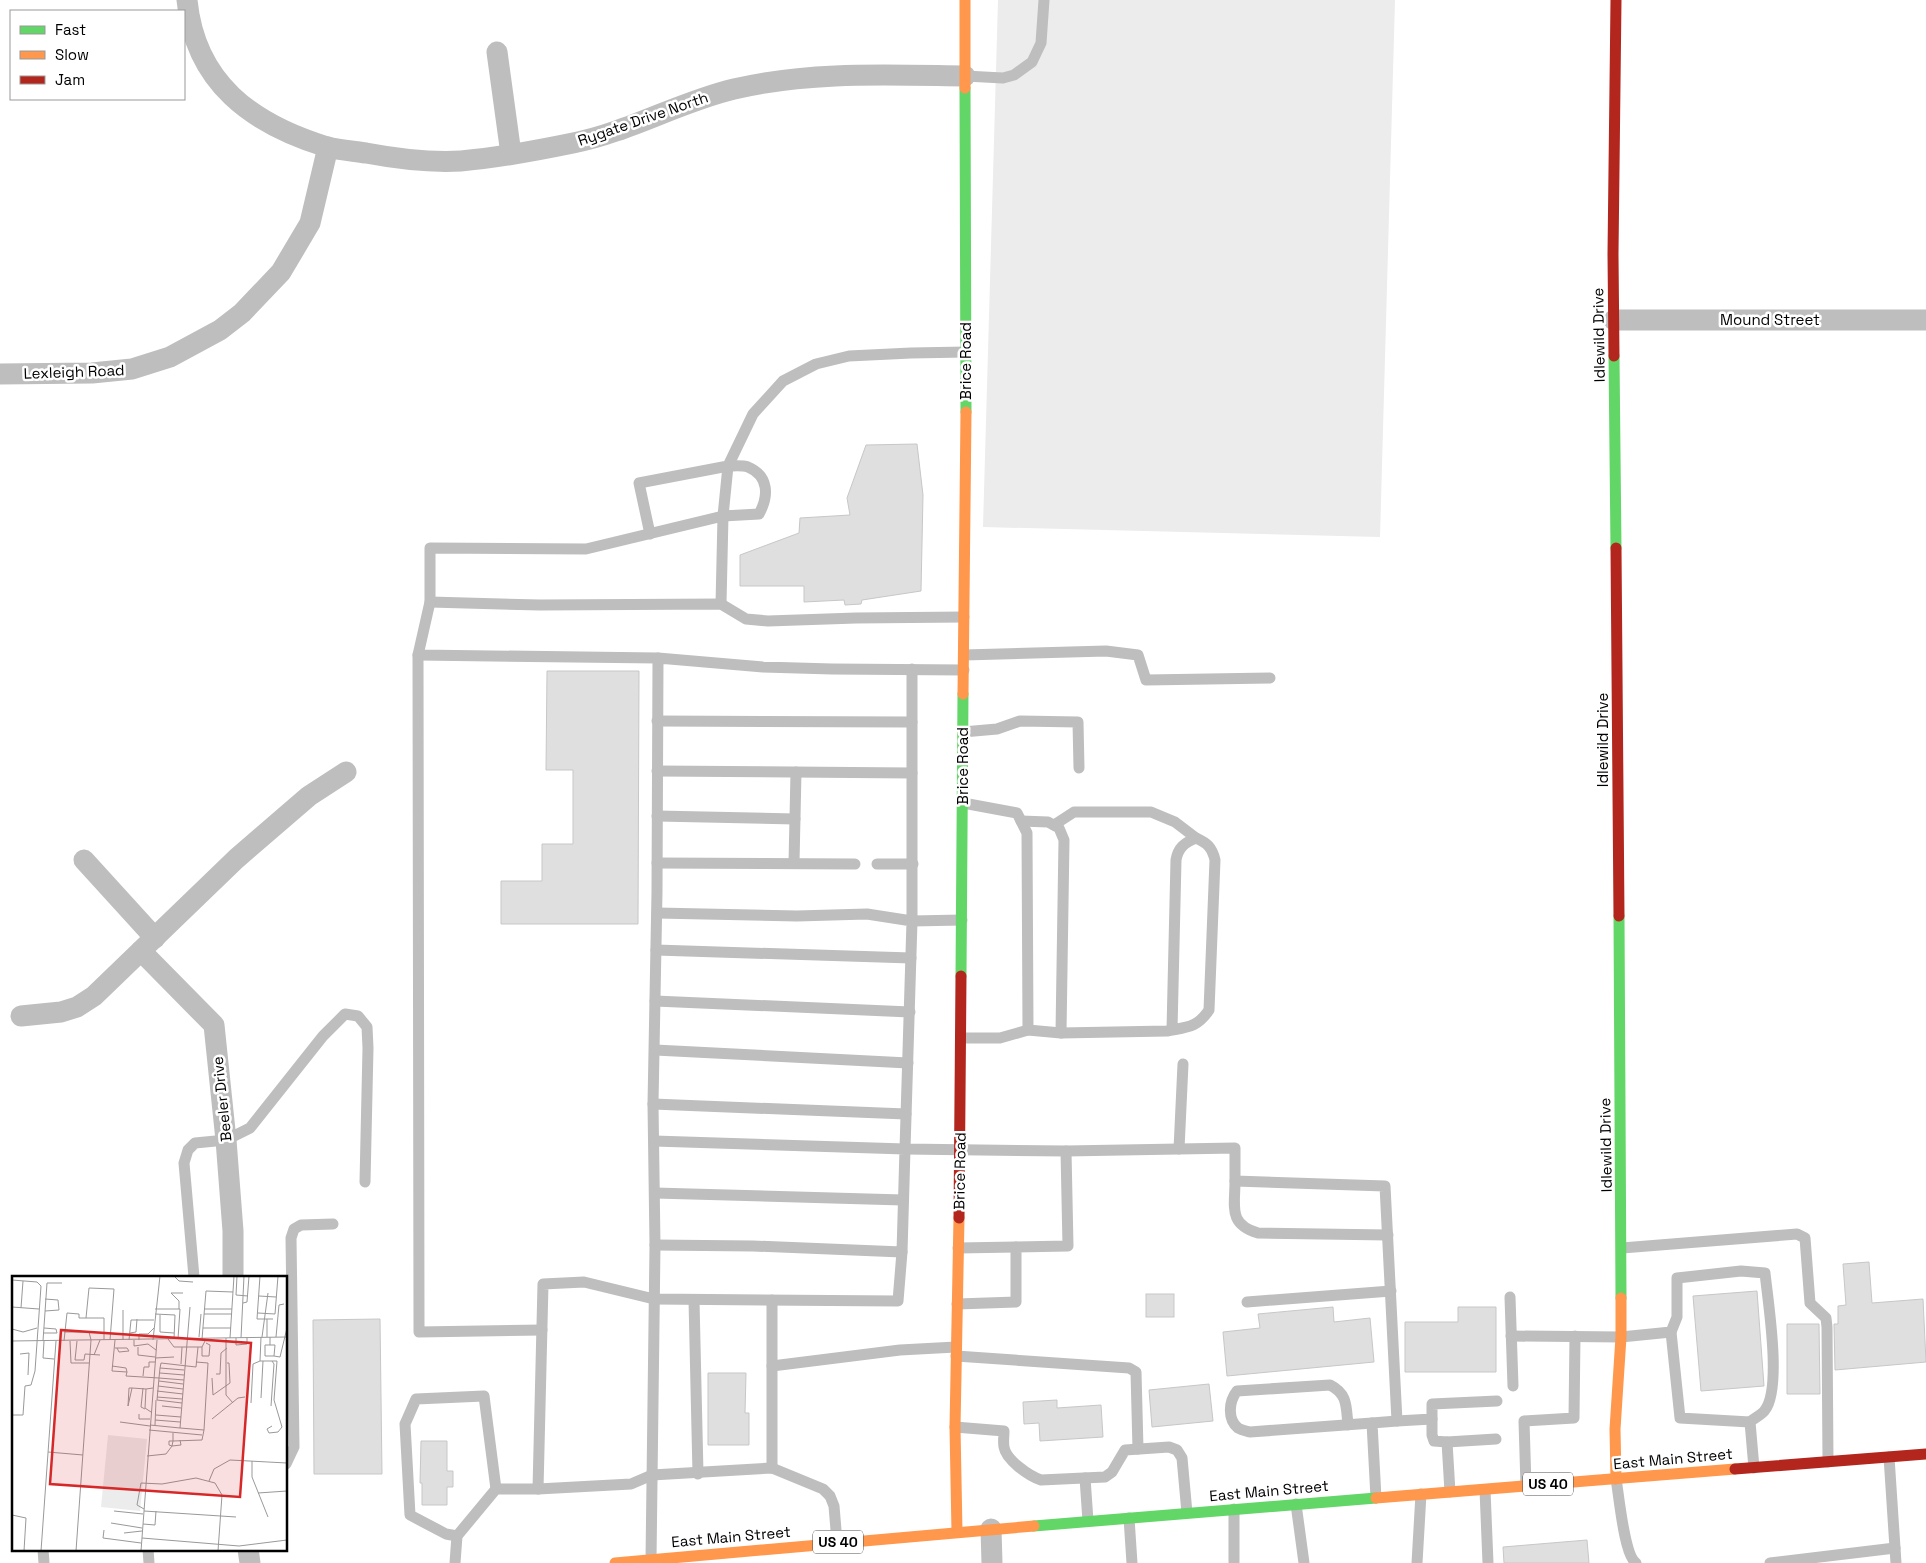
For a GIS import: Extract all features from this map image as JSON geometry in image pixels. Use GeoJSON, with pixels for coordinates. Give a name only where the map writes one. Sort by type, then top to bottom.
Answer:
{"type":"FeatureCollection","features":[{"type":"Feature","properties":{"kind":"main road","name":"Brice Road"},"geometry":{"type":"LineString","coordinates":[[957,1532],[954,1427],[960,1149],[963,803],[966,352],[965,0]]}},
{"type":"Feature","properties":{"kind":"main road","name":"Idlewild Drive"},"geometry":{"type":"LineString","coordinates":[[1616,0],[1614,320],[1622,1248],[1621,1337],[1615,1429],[1616,1479]]}},
{"type":"Feature","properties":{"kind":"main road","name":"East Main Street"},"geometry":{"type":"LineString","coordinates":[[615,1563],[737,1557],[785,1547],[837,1542],[1926,1454]]}},
{"type":"Feature","properties":{"kind":"street","name":"Rygate Drive North"},"geometry":{"type":"LineString","coordinates":[[187,0],[193,35],[205,62],[220,86],[244,108],[270,125],[328,147],[409,161],[462,161],[575,143],[623,128],[693,100],[735,88],[794,78],[965,76]]}},
{"type":"Feature","properties":{"kind":"street"},"geometry":{"type":"LineString","coordinates":[[497,52],[510,154]]}},
{"type":"Feature","properties":{"kind":"street","name":"Lexleigh Road"},"geometry":{"type":"LineString","coordinates":[[0,374],[92,373],[132,369],[170,357],[220,330],[242,313],[281,272],[310,223],[328,147]]}},
{"type":"Feature","properties":{"kind":"street","name":"Mound Street"},"geometry":{"type":"LineString","coordinates":[[1614,320],[1926,320]]}},
{"type":"Feature","properties":{"kind":"street"},"geometry":{"type":"LineString","coordinates":[[21,1016],[61,1012],[77,1007],[94,996],[236,859],[309,796],[346,772]]}},
{"type":"Feature","properties":{"kind":"street","name":"Beeler Drive"},"geometry":{"type":"LineString","coordinates":[[84,860],[148,944],[214,1025],[233,1230],[233,1276]]}},
{"type":"Feature","properties":{"kind":"street"},"geometry":{"type":"LineString","coordinates":[[991,1529],[992,1563]]}},
{"type":"Feature","properties":{"kind":"street"},"geometry":{"type":"LineString","coordinates":[[248,1550],[250,1563]]}},
{"type":"Feature","properties":{"kind":"lane"},"geometry":{"type":"LineString","coordinates":[[965,76],[1003,78],[1014,75],[1032,62],[1042,44],[1044,0]]}},
{"type":"Feature","properties":{"kind":"lane"},"geometry":{"type":"LineString","coordinates":[[721,604],[723,516],[728,466],[753,414],[783,381],[816,364],[849,356],[911,352],[966,352]]}},
{"type":"Feature","properties":{"kind":"lane"},"geometry":{"type":"LineString","coordinates":[[542,1330],[419,1332],[418,655],[430,602],[430,548],[586,549],[650,534],[723,516],[759,514],[766,502],[766,486],[759,474],[747,466],[728,466],[639,483],[650,534]]}},
{"type":"Feature","properties":{"kind":"lane"},"geometry":{"type":"LineString","coordinates":[[430,602],[540,605],[721,604],[746,619],[768,621],[964,617]]}},
{"type":"Feature","properties":{"kind":"lane"},"geometry":{"type":"LineString","coordinates":[[964,655],[1106,651],[1138,655],[1146,680],[1270,678]]}},
{"type":"Feature","properties":{"kind":"lane"},"geometry":{"type":"LineString","coordinates":[[418,655],[658,658],[763,666],[964,670]]}},
{"type":"Feature","properties":{"kind":"lane"},"geometry":{"type":"LineString","coordinates":[[651,1561],[655,1245],[654,1104],[658,658]]}},
{"type":"Feature","properties":{"kind":"lane"},"geometry":{"type":"LineString","coordinates":[[538,1489],[543,1284],[584,1282],[654,1299],[898,1301],[902,1252],[910,1012],[913,864],[912,670]]}},
{"type":"Feature","properties":{"kind":"lane"},"geometry":{"type":"LineString","coordinates":[[657,721],[912,722]]}},
{"type":"Feature","properties":{"kind":"lane"},"geometry":{"type":"LineString","coordinates":[[963,732],[996,730],[1020,721],[1078,722],[1079,768]]}},
{"type":"Feature","properties":{"kind":"lane"},"geometry":{"type":"LineString","coordinates":[[657,770],[912,773]]}},
{"type":"Feature","properties":{"kind":"lane"},"geometry":{"type":"LineString","coordinates":[[794,864],[796,772]]}},
{"type":"Feature","properties":{"kind":"lane"},"geometry":{"type":"LineString","coordinates":[[963,803],[1017,814],[1027,833],[1028,1030]]}},
{"type":"Feature","properties":{"kind":"lane"},"geometry":{"type":"LineString","coordinates":[[961,1038],[1000,1038],[1028,1030],[1061,1033],[1172,1030],[1201,1022],[1209,1010],[1215,860],[1213,851],[1207,843],[1196,838],[1175,822],[1151,812],[1074,812],[1054,825]]}},
{"type":"Feature","properties":{"kind":"lane"},"geometry":{"type":"LineString","coordinates":[[657,816],[795,820]]}},
{"type":"Feature","properties":{"kind":"lane"},"geometry":{"type":"LineString","coordinates":[[1021,821],[1048,822],[1059,828],[1064,840],[1061,1033]]}},
{"type":"Feature","properties":{"kind":"lane"},"geometry":{"type":"LineString","coordinates":[[1172,1030],[1176,860],[1178,852],[1185,843],[1196,838]]}},
{"type":"Feature","properties":{"kind":"lane"},"geometry":{"type":"LineString","coordinates":[[657,863],[855,864]]}},
{"type":"Feature","properties":{"kind":"lane"},"geometry":{"type":"LineString","coordinates":[[877,864],[913,864]]}},
{"type":"Feature","properties":{"kind":"lane"},"geometry":{"type":"LineString","coordinates":[[656,913],[797,916],[867,914],[912,920],[962,920]]}},
{"type":"Feature","properties":{"kind":"lane"},"geometry":{"type":"LineString","coordinates":[[656,950],[911,958]]}},
{"type":"Feature","properties":{"kind":"lane"},"geometry":{"type":"LineString","coordinates":[[655,1001],[910,1012]]}},
{"type":"Feature","properties":{"kind":"lane"},"geometry":{"type":"LineString","coordinates":[[194,1276],[184,1163],[188,1150],[195,1143],[226,1140],[250,1128],[323,1036],[345,1014],[358,1016],[367,1027],[365,1182]]}},
{"type":"Feature","properties":{"kind":"lane"},"geometry":{"type":"LineString","coordinates":[[655,1050],[908,1063]]}},
{"type":"Feature","properties":{"kind":"lane"},"geometry":{"type":"LineString","coordinates":[[1179,1148],[1183,1064]]}},
{"type":"Feature","properties":{"kind":"lane"},"geometry":{"type":"LineString","coordinates":[[654,1104],[906,1114]]}},
{"type":"Feature","properties":{"kind":"lane"},"geometry":{"type":"LineString","coordinates":[[654,1141],[905,1150],[1066,1151],[1235,1148],[1235,1216],[1238,1223],[1245,1230],[1258,1234],[1388,1235]]}},
{"type":"Feature","properties":{"kind":"lane"},"geometry":{"type":"LineString","coordinates":[[958,1248],[1068,1246],[1066,1151]]}},
{"type":"Feature","properties":{"kind":"lane"},"geometry":{"type":"LineString","coordinates":[[1235,1181],[1385,1186],[1397,1421]]}},
{"type":"Feature","properties":{"kind":"lane"},"geometry":{"type":"LineString","coordinates":[[655,1193],[903,1200]]}},
{"type":"Feature","properties":{"kind":"lane"},"geometry":{"type":"LineString","coordinates":[[288,1460],[294,1447],[289,1305],[291,1238],[294,1229],[301,1225],[333,1224]]}},
{"type":"Feature","properties":{"kind":"lane"},"geometry":{"type":"LineString","coordinates":[[1622,1248],[1796,1234],[1805,1238],[1810,1302],[1826,1318],[1828,1462]]}},
{"type":"Feature","properties":{"kind":"lane"},"geometry":{"type":"LineString","coordinates":[[655,1245],[753,1246],[902,1252]]}},
{"type":"Feature","properties":{"kind":"lane"},"geometry":{"type":"LineString","coordinates":[[957,1304],[1016,1302],[1016,1247]]}},
{"type":"Feature","properties":{"kind":"lane"},"geometry":{"type":"LineString","coordinates":[[1741,1271],[1765,1273],[1774,1363],[1771,1392],[1766,1410],[1750,1422],[1680,1418],[1670,1332],[1677,1317],[1677,1278],[1741,1271]]}},
{"type":"Feature","properties":{"kind":"lane"},"geometry":{"type":"LineString","coordinates":[[1247,1302],[1390,1291]]}},
{"type":"Feature","properties":{"kind":"lane"},"geometry":{"type":"LineString","coordinates":[[1510,1297],[1513,1386]]}},
{"type":"Feature","properties":{"kind":"lane"},"geometry":{"type":"LineString","coordinates":[[694,1300],[698,1474]]}},
{"type":"Feature","properties":{"kind":"lane"},"geometry":{"type":"LineString","coordinates":[[772,1300],[772,1468]]}},
{"type":"Feature","properties":{"kind":"lane"},"geometry":{"type":"LineString","coordinates":[[1511,1336],[1621,1337],[1670,1332]]}},
{"type":"Feature","properties":{"kind":"lane"},"geometry":{"type":"LineString","coordinates":[[1526,1486],[1524,1421],[1574,1418],[1574,1336]]}},
{"type":"Feature","properties":{"kind":"lane"},"geometry":{"type":"LineString","coordinates":[[772,1366],[900,1350],[956,1352],[1129,1368],[1136,1372],[1138,1449]]}},
{"type":"Feature","properties":{"kind":"lane"},"geometry":{"type":"LineString","coordinates":[[1348,1425],[1345,1398],[1338,1389],[1330,1385],[1237,1391],[1231,1398],[1230,1408],[1233,1421],[1239,1429],[1250,1432],[1348,1425],[1397,1421],[1432,1419]]}},
{"type":"Feature","properties":{"kind":"lane"},"geometry":{"type":"LineString","coordinates":[[455,1563],[457,1536],[496,1489],[484,1396],[416,1399],[405,1424],[410,1515],[446,1534],[457,1536]]}},
{"type":"Feature","properties":{"kind":"lane"},"geometry":{"type":"LineString","coordinates":[[1496,1439],[1434,1441],[1432,1435],[1432,1404],[1497,1401]]}},
{"type":"Feature","properties":{"kind":"lane"},"geometry":{"type":"LineString","coordinates":[[1750,1422],[1754,1468]]}},
{"type":"Feature","properties":{"kind":"lane"},"geometry":{"type":"LineString","coordinates":[[1372,1423],[1376,1498]]}},
{"type":"Feature","properties":{"kind":"lane"},"geometry":{"type":"LineString","coordinates":[[954,1427],[1004,1431],[1004,1448],[1008,1457],[1031,1477],[1041,1480],[1105,1477],[1112,1472],[1125,1450],[1169,1447],[1177,1450],[1182,1458],[1187,1513]]}},
{"type":"Feature","properties":{"kind":"lane"},"geometry":{"type":"LineString","coordinates":[[1447,1442],[1450,1492]]}},
{"type":"Feature","properties":{"kind":"lane"},"geometry":{"type":"LineString","coordinates":[[1889,1457],[1896,1563]]}},
{"type":"Feature","properties":{"kind":"lane"},"geometry":{"type":"LineString","coordinates":[[496,1489],[538,1489],[631,1484],[652,1475],[698,1474],[772,1468],[823,1489],[830,1496],[834,1506],[837,1542]]}},
{"type":"Feature","properties":{"kind":"lane"},"geometry":{"type":"LineString","coordinates":[[1085,1478],[1088,1521]]}},
{"type":"Feature","properties":{"kind":"lane"},"geometry":{"type":"LineString","coordinates":[[1616,1479],[1627,1547],[1633,1562]]}},
{"type":"Feature","properties":{"kind":"lane"},"geometry":{"type":"LineString","coordinates":[[1485,1489],[1488,1563]]}},
{"type":"Feature","properties":{"kind":"lane"},"geometry":{"type":"LineString","coordinates":[[1417,1563],[1421,1494]]}},
{"type":"Feature","properties":{"kind":"lane"},"geometry":{"type":"LineString","coordinates":[[1296,1504],[1304,1563]]}},
{"type":"Feature","properties":{"kind":"lane"},"geometry":{"type":"LineString","coordinates":[[1234,1509],[1234,1563]]}},
{"type":"Feature","properties":{"kind":"lane"},"geometry":{"type":"LineString","coordinates":[[1129,1518],[1132,1563]]}},
{"type":"Feature","properties":{"kind":"lane"},"geometry":{"type":"LineString","coordinates":[[785,1547],[786,1563]]}},
{"type":"Feature","properties":{"kind":"lane"},"geometry":{"type":"LineString","coordinates":[[1770,1563],[1895,1548]]}},
{"type":"Feature","properties":{"kind":"lane"},"geometry":{"type":"LineString","coordinates":[[43,1550],[44,1563]]}},
{"type":"Feature","properties":{"kind":"lane"},"geometry":{"type":"LineString","coordinates":[[148,1550],[148,1563]]}},
{"type":"Feature","properties":{"kind":"shaded area"},"geometry":{"type":"Polygon","coordinates":[[[998,0],[1395,0],[1380,537],[983,527],[998,0]]]}},
{"type":"Feature","properties":{"kind":"building"},"geometry":{"type":"Polygon","coordinates":[[[917,444],[923,495],[921,591],[862,600],[861,604],[845,605],[844,600],[804,602],[804,586],[740,586],[740,555],[799,533],[800,518],[850,515],[847,498],[866,445],[917,444]]]}},
{"type":"Feature","properties":{"kind":"building"},"geometry":{"type":"Polygon","coordinates":[[[547,671],[639,671],[638,924],[501,924],[501,881],[542,881],[542,844],[573,844],[573,770],[546,770],[547,671]]]}},
{"type":"Feature","properties":{"kind":"building"},"geometry":{"type":"Polygon","coordinates":[[[1869,1262],[1872,1303],[1923,1299],[1926,1362],[1835,1370],[1834,1324],[1838,1324],[1838,1306],[1846,1305],[1843,1264],[1869,1262]]]}},
{"type":"Feature","properties":{"kind":"building"},"geometry":{"type":"Polygon","coordinates":[[[1757,1291],[1764,1386],[1701,1391],[1693,1296],[1757,1291]]]}},
{"type":"Feature","properties":{"kind":"building"},"geometry":{"type":"Polygon","coordinates":[[[1146,1294],[1174,1294],[1174,1317],[1146,1317],[1146,1294]]]}},
{"type":"Feature","properties":{"kind":"building"},"geometry":{"type":"Polygon","coordinates":[[[1333,1307],[1334,1322],[1370,1318],[1374,1362],[1227,1376],[1223,1332],[1260,1328],[1258,1314],[1333,1307]]]}},
{"type":"Feature","properties":{"kind":"building"},"geometry":{"type":"Polygon","coordinates":[[[1458,1307],[1496,1307],[1496,1372],[1405,1372],[1405,1322],[1458,1322],[1458,1307]]]}},
{"type":"Feature","properties":{"kind":"building"},"geometry":{"type":"Polygon","coordinates":[[[380,1319],[382,1474],[314,1474],[313,1320],[380,1319]]]}},
{"type":"Feature","properties":{"kind":"building"},"geometry":{"type":"Polygon","coordinates":[[[1787,1324],[1819,1324],[1820,1394],[1787,1394],[1787,1324]]]}},
{"type":"Feature","properties":{"kind":"building"},"geometry":{"type":"Polygon","coordinates":[[[708,1373],[746,1373],[745,1413],[749,1413],[749,1445],[708,1445],[708,1373]]]}},
{"type":"Feature","properties":{"kind":"building"},"geometry":{"type":"Polygon","coordinates":[[[1209,1384],[1213,1421],[1152,1427],[1149,1390],[1209,1384]]]}},
{"type":"Feature","properties":{"kind":"building"},"geometry":{"type":"Polygon","coordinates":[[[1057,1400],[1057,1408],[1101,1405],[1103,1437],[1040,1441],[1039,1423],[1024,1424],[1023,1402],[1057,1400]]]}},
{"type":"Feature","properties":{"kind":"building"},"geometry":{"type":"Polygon","coordinates":[[[421,1441],[447,1441],[447,1471],[453,1471],[453,1487],[447,1487],[447,1505],[422,1505],[422,1483],[420,1483],[421,1441]]]}},
{"type":"Feature","properties":{"kind":"building"},"geometry":{"type":"Polygon","coordinates":[[[1587,1540],[1589,1563],[1504,1563],[1503,1547],[1587,1540]]]}},
{"type":"Feature","properties":{"kind":"traffic: fast"},"geometry":{"type":"LineString","coordinates":[[965,88],[966,412]]}},
{"type":"Feature","properties":{"kind":"traffic: fast"},"geometry":{"type":"LineString","coordinates":[[1614,356],[1616,548]]}},
{"type":"Feature","properties":{"kind":"traffic: fast"},"geometry":{"type":"LineString","coordinates":[[961,976],[963,694]]}},
{"type":"Feature","properties":{"kind":"traffic: fast"},"geometry":{"type":"LineString","coordinates":[[1619,916],[1621,1298]]}},
{"type":"Feature","properties":{"kind":"traffic: fast"},"geometry":{"type":"LineString","coordinates":[[1034,1526],[1376,1498]]}},
{"type":"Feature","properties":{"kind":"traffic: slow"},"geometry":{"type":"LineString","coordinates":[[965,0],[965,88]]}},
{"type":"Feature","properties":{"kind":"traffic: slow"},"geometry":{"type":"LineString","coordinates":[[963,694],[966,412]]}},
{"type":"Feature","properties":{"kind":"traffic: slow"},"geometry":{"type":"LineString","coordinates":[[957,1532],[955,1427],[959,1218]]}},
{"type":"Feature","properties":{"kind":"traffic: slow"},"geometry":{"type":"LineString","coordinates":[[1616,1479],[1615,1429],[1621,1337],[1621,1298]]}},
{"type":"Feature","properties":{"kind":"traffic: slow"},"geometry":{"type":"LineString","coordinates":[[1376,1498],[1735,1469]]}},
{"type":"Feature","properties":{"kind":"traffic: slow"},"geometry":{"type":"LineString","coordinates":[[615,1563],[1034,1526]]}},
{"type":"Feature","properties":{"kind":"traffic: jam"},"geometry":{"type":"LineString","coordinates":[[1614,356],[1613,254],[1616,0]]}},
{"type":"Feature","properties":{"kind":"traffic: jam"},"geometry":{"type":"LineString","coordinates":[[1616,548],[1619,916]]}},
{"type":"Feature","properties":{"kind":"traffic: jam"},"geometry":{"type":"LineString","coordinates":[[959,1218],[961,976]]}},
{"type":"Feature","properties":{"kind":"traffic: jam"},"geometry":{"type":"LineString","coordinates":[[1735,1469],[1926,1454]]}}]}
